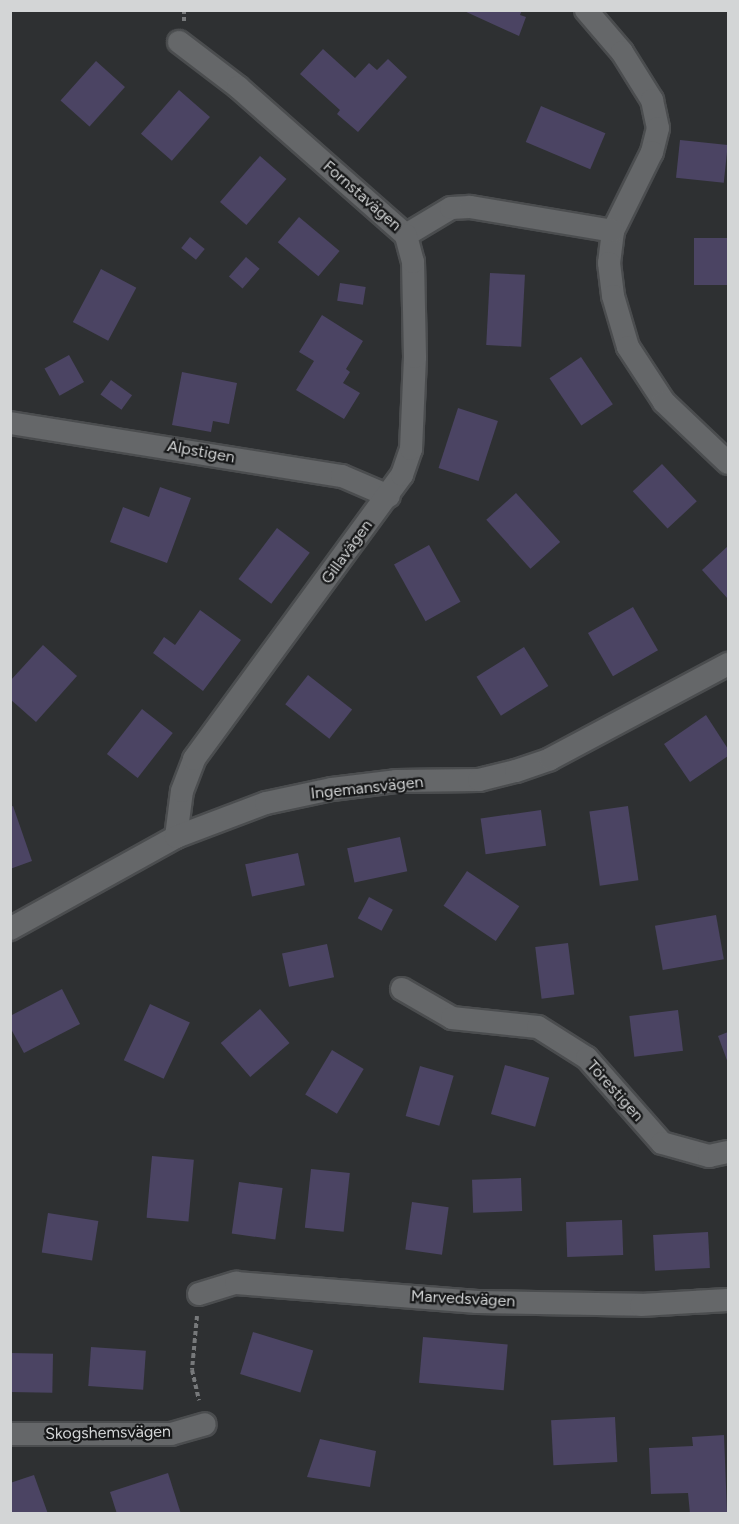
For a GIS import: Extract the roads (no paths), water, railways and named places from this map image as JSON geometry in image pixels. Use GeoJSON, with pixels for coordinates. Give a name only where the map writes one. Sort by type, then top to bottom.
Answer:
{"type":"FeatureCollection","features":[{"type":"Feature","properties":{"kind":"street"},"geometry":{"type":"LineString","coordinates":[[586,10],[628,62],[652,100],[658,128],[652,152],[613,231],[609,263],[613,296],[628,347],[664,402],[729,463]]}},
{"type":"Feature","properties":{"kind":"street","name":"Fornstavägen"},"geometry":{"type":"LineString","coordinates":[[179,42],[238,87],[406,235],[451,208],[470,207],[613,231]]}},
{"type":"Feature","properties":{"kind":"street","name":"Gillavägen"},"geometry":{"type":"LineString","coordinates":[[176,837],[182,791],[194,759],[402,475],[411,449],[414,274],[406,235]]}},
{"type":"Feature","properties":{"kind":"street","name":"Alpstigen"},"geometry":{"type":"LineString","coordinates":[[10,423],[342,476],[388,496]]}},
{"type":"Feature","properties":{"kind":"street","name":"Ingemansvägen"},"geometry":{"type":"LineString","coordinates":[[10,929],[176,837],[266,803],[332,789],[396,781],[479,780],[516,771],[550,759],[729,664]]}},
{"type":"Feature","properties":{"kind":"street","name":"Törestigen"},"geometry":{"type":"LineString","coordinates":[[402,988],[452,1018],[538,1027],[587,1058],[662,1143],[709,1156],[729,1152]]}},
{"type":"Feature","properties":{"kind":"street","name":"Marvedsvägen"},"geometry":{"type":"LineString","coordinates":[[199,1294],[236,1283],[477,1302],[641,1305],[729,1300]]}},
{"type":"Feature","properties":{"kind":"street","name":"Skogshemsvägen"},"geometry":{"type":"LineString","coordinates":[[10,1434],[171,1434],[205,1424]]}}]}
